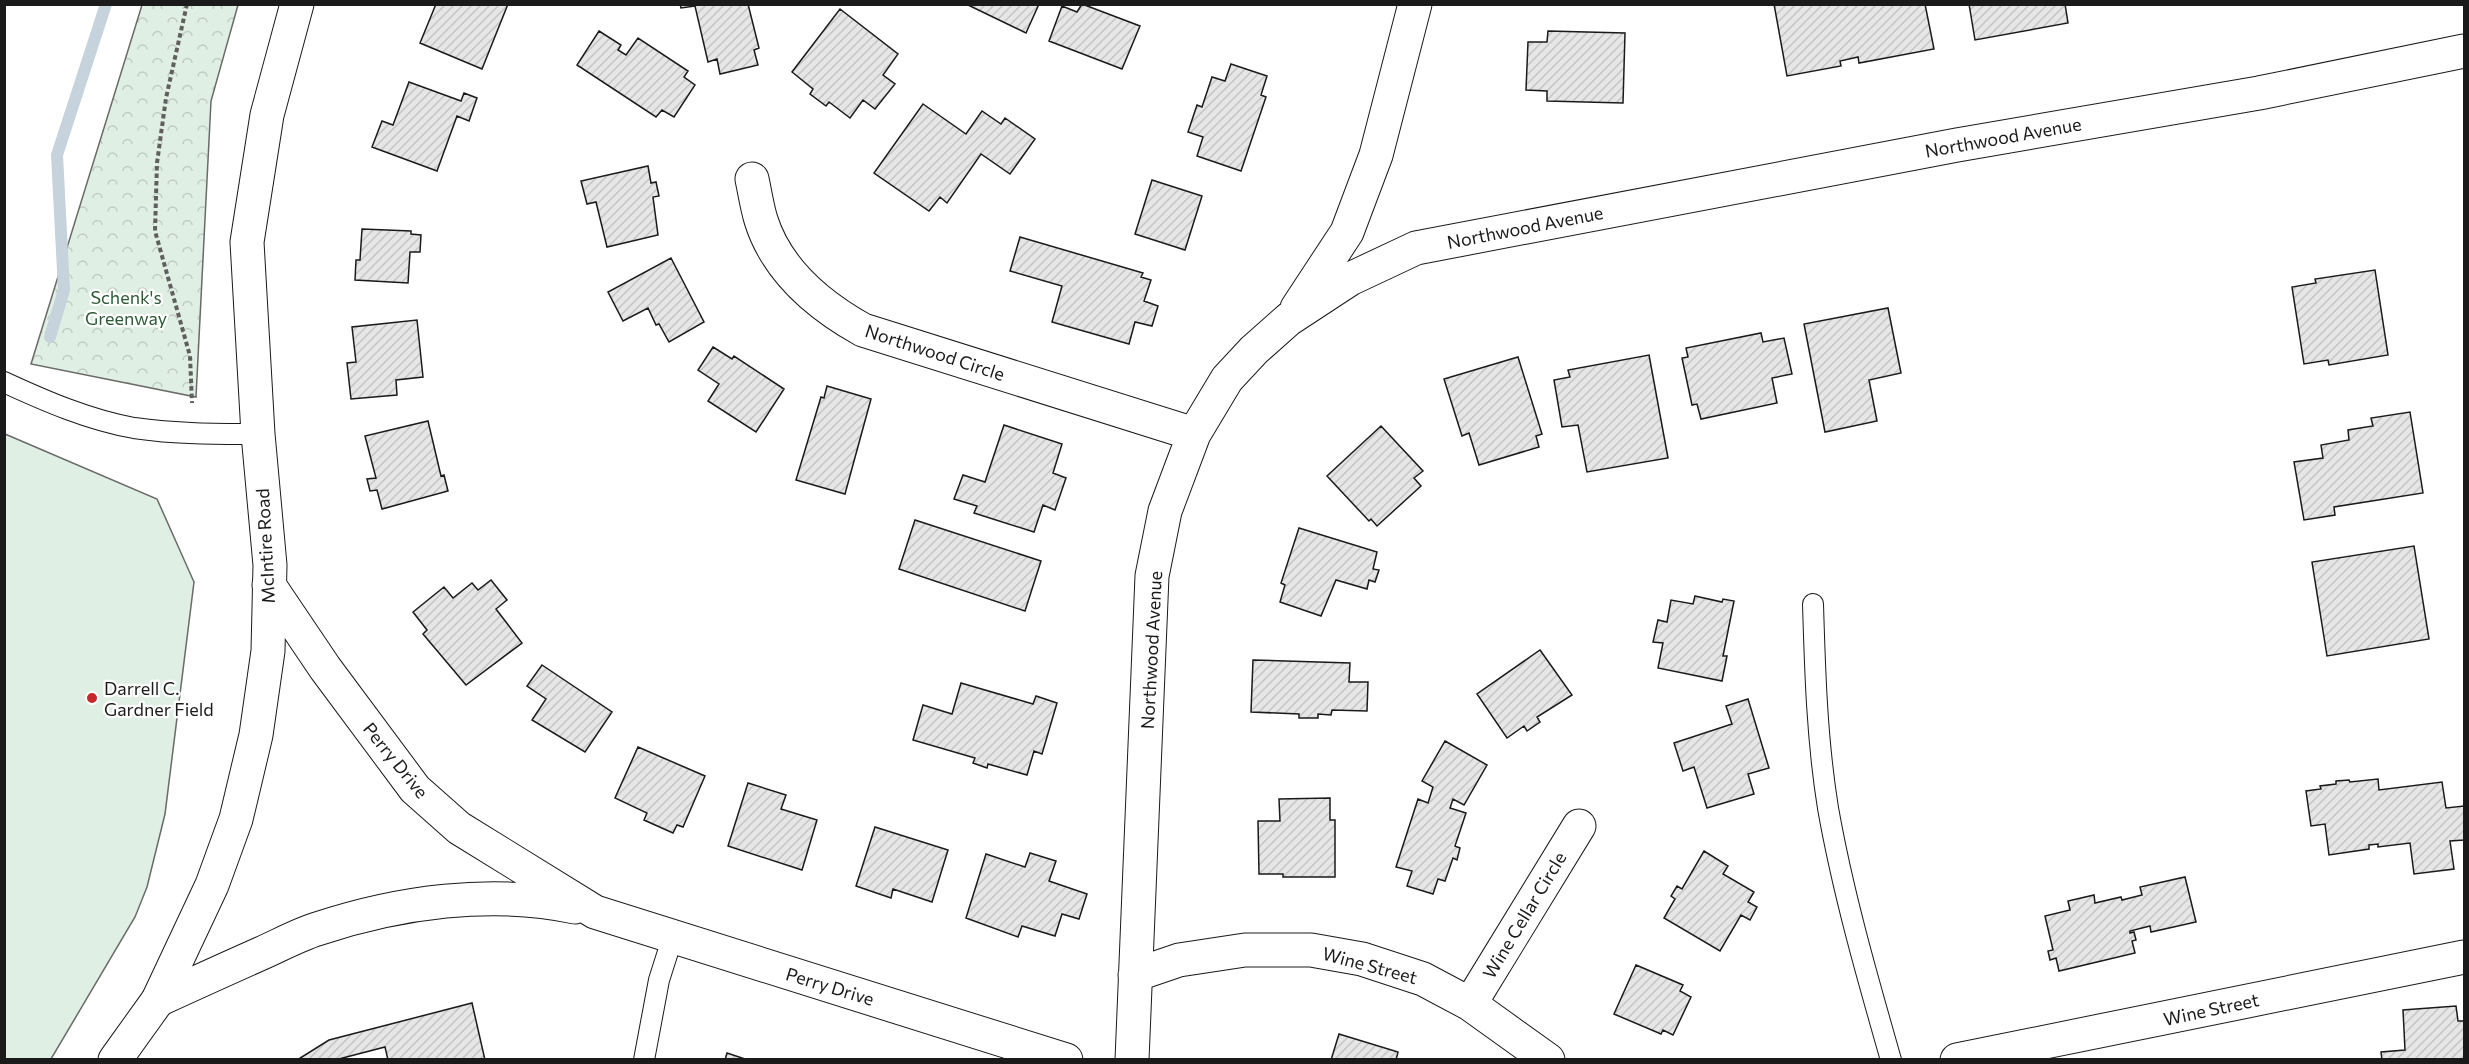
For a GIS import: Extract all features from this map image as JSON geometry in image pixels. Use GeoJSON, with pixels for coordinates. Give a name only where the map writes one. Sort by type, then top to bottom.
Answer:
{"type":"FeatureCollection","features":[{"type":"Feature","properties":{"kind":"street","name":"McIntire Road"},"geometry":{"type":"LineString","coordinates":[[115,1059],[158,1000],[212,885],[236,819],[256,735],[268,651],[270,565],[258,435],[247,242],[267,115],[297,4]]}},
{"type":"Feature","properties":{"kind":"street"},"geometry":{"type":"LineString","coordinates":[[1289,319],[1347,232],[1376,155],[1414,4]]}},
{"type":"Feature","properties":{"kind":"street","name":"Northwood Avenue"},"geometry":{"type":"LineString","coordinates":[[1132,1059],[1152,576],[1165,511],[1194,434],[1227,379],[1254,350],[1289,319],[1350,279],[1416,248],[1957,145],[2259,93],[2464,51]]}},
{"type":"Feature","properties":{"kind":"street","name":"Northwood Circle"},"geometry":{"type":"LineString","coordinates":[[752,179],[761,221],[779,259],[806,292],[833,314],[863,330],[1194,434]]}},
{"type":"Feature","properties":{"kind":"street","name":"Perry Drive"},"geometry":{"type":"LineString","coordinates":[[269,585],[330,676],[415,789],[459,828],[595,912]]}},
{"type":"Feature","properties":{"kind":"street","name":"Wine Cellar Circle"},"geometry":{"type":"LineString","coordinates":[[1470,1004],[1579,826]]}},
{"type":"Feature","properties":{"kind":"street","name":"Perry Drive"},"geometry":{"type":"LineString","coordinates":[[158,1000],[316,929],[369,914],[442,902],[543,900],[595,912],[1065,1059]]}},
{"type":"Feature","properties":{"kind":"street","name":"Wine Street"},"geometry":{"type":"LineString","coordinates":[[1136,975],[1179,960],[1245,950],[1311,950],[1362,959],[1423,979],[1470,1004],[1548,1059]]}},
{"type":"Feature","properties":{"kind":"street","name":"Wine Street"},"geometry":{"type":"LineString","coordinates":[[1957,1059],[2464,957]]}},
{"type":"Feature","properties":{"kind":"lane"},"geometry":{"type":"LineString","coordinates":[[4,382],[54,405],[132,427],[193,434],[258,435]]}},
{"type":"Feature","properties":{"kind":"lane"},"geometry":{"type":"LineString","coordinates":[[1813,604],[1816,695],[1828,807],[1854,929],[1891,1059]]}},
{"type":"Feature","properties":{"kind":"lane"},"geometry":{"type":"LineString","coordinates":[[644,1059],[658,980],[673,936]]}},
{"type":"Feature","properties":{"kind":"path"},"geometry":{"type":"LineString","coordinates":[[187,4],[166,98],[157,163],[155,231],[190,356],[193,434]]}},
{"type":"Feature","properties":{"kind":"green space","name":"Schenk's Greenway"},"geometry":{"type":"Polygon","coordinates":[[[142,5],[238,5],[211,101],[196,397],[31,364],[142,5]]]}},
{"type":"Feature","properties":{"kind":"green space","name":"Darrell C. Gardner Field"},"geometry":{"type":"Polygon","coordinates":[[[5,434],[157,499],[194,582],[165,814],[147,887],[135,917],[51,1059],[5,1059],[5,434]]]}},
{"type":"Feature","properties":{"kind":"building"},"geometry":{"type":"Polygon","coordinates":[[[436,4],[508,4],[482,69],[420,43],[436,4]]]}},
{"type":"Feature","properties":{"kind":"building"},"geometry":{"type":"Polygon","coordinates":[[[680,4],[748,4],[759,48],[754,50],[758,65],[720,74],[717,59],[708,62],[695,6],[681,8],[680,4]]]}},
{"type":"Feature","properties":{"kind":"building"},"geometry":{"type":"Polygon","coordinates":[[[966,4],[1039,4],[1026,33],[966,4]]]}},
{"type":"Feature","properties":{"kind":"building"},"geometry":{"type":"Polygon","coordinates":[[[1082,4],[1140,26],[1122,69],[1049,41],[1062,6],[1077,12],[1082,4]]]}},
{"type":"Feature","properties":{"kind":"building"},"geometry":{"type":"Polygon","coordinates":[[[1774,4],[1925,4],[1934,49],[1859,63],[1858,57],[1840,61],[1841,66],[1787,76],[1774,4]]]}},
{"type":"Feature","properties":{"kind":"building"},"geometry":{"type":"Polygon","coordinates":[[[1969,4],[2065,4],[2068,23],[1975,40],[1969,4]]]}},
{"type":"Feature","properties":{"kind":"building"},"geometry":{"type":"Polygon","coordinates":[[[840,9],[898,54],[883,75],[895,84],[875,109],[863,100],[850,118],[829,102],[826,106],[810,94],[813,89],[792,72],[840,9]]]}},
{"type":"Feature","properties":{"kind":"building"},"geometry":{"type":"Polygon","coordinates":[[[599,31],[621,45],[618,50],[626,55],[638,38],[688,71],[684,77],[695,85],[674,117],[662,110],[656,117],[577,65],[599,31]]]}},
{"type":"Feature","properties":{"kind":"building"},"geometry":{"type":"Polygon","coordinates":[[[1548,31],[1625,33],[1623,103],[1547,101],[1547,91],[1526,90],[1528,42],[1547,42],[1548,31]]]}},
{"type":"Feature","properties":{"kind":"building"},"geometry":{"type":"Polygon","coordinates":[[[1231,64],[1267,76],[1261,95],[1266,97],[1241,171],[1197,156],[1203,137],[1188,132],[1197,105],[1202,107],[1212,77],[1225,81],[1231,64]]]}},
{"type":"Feature","properties":{"kind":"building"},"geometry":{"type":"Polygon","coordinates":[[[409,82],[461,101],[464,93],[477,98],[469,121],[457,116],[437,171],[372,147],[382,121],[393,125],[409,82]]]}},
{"type":"Feature","properties":{"kind":"building"},"geometry":{"type":"Polygon","coordinates":[[[923,104],[966,134],[982,111],[1001,124],[1005,118],[1035,139],[1010,174],[981,154],[947,203],[940,197],[929,211],[874,173],[923,104]]]}},
{"type":"Feature","properties":{"kind":"building"},"geometry":{"type":"Polygon","coordinates":[[[648,166],[651,183],[656,182],[659,196],[653,197],[658,235],[607,247],[596,202],[587,204],[581,181],[648,166]]]}},
{"type":"Feature","properties":{"kind":"building"},"geometry":{"type":"Polygon","coordinates":[[[1152,180],[1202,196],[1185,250],[1135,234],[1152,180]]]}},
{"type":"Feature","properties":{"kind":"building"},"geometry":{"type":"Polygon","coordinates":[[[362,229],[411,231],[411,234],[421,235],[420,252],[410,252],[408,283],[355,280],[356,260],[360,260],[362,229]]]}},
{"type":"Feature","properties":{"kind":"building"},"geometry":{"type":"Polygon","coordinates":[[[1020,237],[1143,273],[1141,277],[1151,280],[1144,301],[1158,306],[1152,326],[1135,322],[1129,344],[1052,322],[1062,286],[1010,271],[1020,237]]]}},
{"type":"Feature","properties":{"kind":"building"},"geometry":{"type":"Polygon","coordinates":[[[671,258],[704,322],[669,342],[659,324],[656,325],[648,308],[623,321],[608,292],[671,258]]]}},
{"type":"Feature","properties":{"kind":"building"},"geometry":{"type":"Polygon","coordinates":[[[2375,270],[2388,355],[2329,365],[2328,360],[2304,364],[2292,287],[2316,283],[2315,279],[2375,270]]]}},
{"type":"Feature","properties":{"kind":"building"},"geometry":{"type":"Polygon","coordinates":[[[1888,308],[1901,373],[1869,380],[1877,421],[1825,432],[1804,324],[1888,308]]]}},
{"type":"Feature","properties":{"kind":"building"},"geometry":{"type":"Polygon","coordinates":[[[417,320],[423,377],[396,380],[397,395],[351,399],[347,363],[356,362],[352,327],[417,320]]]}},
{"type":"Feature","properties":{"kind":"building"},"geometry":{"type":"Polygon","coordinates":[[[1761,333],[1763,342],[1784,338],[1792,374],[1772,378],[1777,403],[1701,419],[1697,404],[1692,405],[1682,358],[1688,357],[1686,348],[1761,333]]]}},
{"type":"Feature","properties":{"kind":"building"},"geometry":{"type":"Polygon","coordinates":[[[713,347],[732,359],[734,356],[784,389],[756,432],[708,401],[719,384],[698,370],[713,347]]]}},
{"type":"Feature","properties":{"kind":"building"},"geometry":{"type":"Polygon","coordinates":[[[1649,355],[1668,458],[1587,472],[1578,425],[1562,427],[1554,380],[1570,377],[1568,370],[1649,355]]]}},
{"type":"Feature","properties":{"kind":"building"},"geometry":{"type":"Polygon","coordinates":[[[1518,357],[1542,434],[1536,436],[1539,447],[1479,465],[1469,433],[1462,436],[1444,379],[1518,357]]]}},
{"type":"Feature","properties":{"kind":"building"},"geometry":{"type":"Polygon","coordinates":[[[827,386],[871,399],[845,494],[796,480],[821,397],[824,398],[827,386]]]}},
{"type":"Feature","properties":{"kind":"building"},"geometry":{"type":"Polygon","coordinates":[[[2410,412],[2423,493],[2334,507],[2335,515],[2304,520],[2294,462],[2323,458],[2321,445],[2349,440],[2348,430],[2373,426],[2371,418],[2410,412]]]}},
{"type":"Feature","properties":{"kind":"building"},"geometry":{"type":"Polygon","coordinates":[[[428,421],[441,476],[444,475],[448,491],[382,509],[377,490],[370,491],[367,479],[376,478],[365,436],[428,421]]]}},
{"type":"Feature","properties":{"kind":"building"},"geometry":{"type":"Polygon","coordinates":[[[1004,425],[1062,444],[1053,473],[1066,478],[1055,510],[1043,505],[1034,532],[974,513],[977,506],[954,499],[963,475],[985,482],[1004,425]]]}},
{"type":"Feature","properties":{"kind":"building"},"geometry":{"type":"Polygon","coordinates":[[[1381,426],[1423,471],[1414,478],[1421,486],[1377,526],[1371,519],[1369,521],[1327,476],[1381,426]]]}},
{"type":"Feature","properties":{"kind":"building"},"geometry":{"type":"Polygon","coordinates":[[[915,520],[1041,561],[1025,611],[899,569],[915,520]]]}},
{"type":"Feature","properties":{"kind":"building"},"geometry":{"type":"Polygon","coordinates":[[[1299,528],[1377,552],[1373,569],[1379,570],[1375,582],[1369,580],[1367,589],[1336,580],[1321,616],[1280,602],[1285,585],[1281,583],[1299,528]]]}},
{"type":"Feature","properties":{"kind":"building"},"geometry":{"type":"Polygon","coordinates":[[[2414,546],[2429,639],[2327,656],[2312,562],[2414,546]]]}},
{"type":"Feature","properties":{"kind":"building"},"geometry":{"type":"Polygon","coordinates":[[[491,580],[507,600],[496,609],[522,643],[466,685],[423,634],[427,630],[413,612],[444,587],[453,598],[472,583],[478,590],[491,580]]]}},
{"type":"Feature","properties":{"kind":"building"},"geometry":{"type":"Polygon","coordinates":[[[1695,596],[1722,602],[1723,599],[1734,601],[1723,656],[1727,656],[1722,681],[1658,668],[1663,643],[1653,642],[1658,620],[1667,622],[1671,600],[1693,604],[1695,596]]]}},
{"type":"Feature","properties":{"kind":"building"},"geometry":{"type":"Polygon","coordinates":[[[1540,650],[1572,695],[1537,717],[1540,722],[1527,731],[1524,726],[1507,738],[1477,694],[1540,650]]]}},
{"type":"Feature","properties":{"kind":"building"},"geometry":{"type":"Polygon","coordinates":[[[1253,660],[1350,663],[1349,682],[1368,682],[1367,711],[1332,710],[1331,715],[1318,714],[1318,718],[1299,718],[1299,714],[1251,712],[1253,660]]]}},
{"type":"Feature","properties":{"kind":"building"},"geometry":{"type":"Polygon","coordinates":[[[542,665],[612,712],[585,752],[532,720],[546,699],[527,686],[542,665]]]}},
{"type":"Feature","properties":{"kind":"building"},"geometry":{"type":"Polygon","coordinates":[[[961,683],[1033,704],[1036,696],[1057,703],[1042,754],[1034,751],[1027,775],[988,764],[987,768],[973,763],[975,758],[913,740],[923,705],[952,714],[961,683]]]}},
{"type":"Feature","properties":{"kind":"building"},"geometry":{"type":"Polygon","coordinates":[[[1748,699],[1769,768],[1748,774],[1754,794],[1707,808],[1694,767],[1683,771],[1674,743],[1732,724],[1726,706],[1748,699]]]}},
{"type":"Feature","properties":{"kind":"building"},"geometry":{"type":"Polygon","coordinates":[[[1445,741],[1487,765],[1464,805],[1453,799],[1450,808],[1466,813],[1455,846],[1460,848],[1457,860],[1453,858],[1445,881],[1438,879],[1433,894],[1407,886],[1412,871],[1396,867],[1418,799],[1428,803],[1433,787],[1422,781],[1445,741]]]}},
{"type":"Feature","properties":{"kind":"building"},"geometry":{"type":"Polygon","coordinates":[[[638,747],[705,776],[683,827],[677,825],[673,833],[644,820],[647,813],[615,798],[638,747]]]}},
{"type":"Feature","properties":{"kind":"building"},"geometry":{"type":"Polygon","coordinates":[[[2378,779],[2379,790],[2442,782],[2446,808],[2464,806],[2464,840],[2450,841],[2454,869],[2414,874],[2410,843],[2378,847],[2378,844],[2369,845],[2369,849],[2329,855],[2325,824],[2311,826],[2306,791],[2336,784],[2336,781],[2378,779]]]}},
{"type":"Feature","properties":{"kind":"building"},"geometry":{"type":"Polygon","coordinates":[[[748,783],[786,795],[781,809],[817,820],[802,870],[728,846],[748,783]]]}},
{"type":"Feature","properties":{"kind":"building"},"geometry":{"type":"Polygon","coordinates":[[[1330,798],[1330,820],[1335,820],[1335,877],[1283,877],[1283,874],[1259,874],[1258,821],[1280,821],[1279,799],[1330,798]]]}},
{"type":"Feature","properties":{"kind":"building"},"geometry":{"type":"Polygon","coordinates":[[[875,827],[948,850],[932,902],[893,889],[891,898],[856,886],[875,827]]]}},
{"type":"Feature","properties":{"kind":"building"},"geometry":{"type":"Polygon","coordinates":[[[1704,851],[1728,866],[1723,874],[1754,892],[1748,902],[1757,907],[1750,920],[1741,915],[1720,951],[1664,918],[1675,899],[1671,896],[1677,886],[1682,889],[1704,851]]]}},
{"type":"Feature","properties":{"kind":"building"},"geometry":{"type":"Polygon","coordinates":[[[1030,853],[1056,861],[1049,881],[1087,894],[1079,919],[1062,914],[1055,936],[1022,926],[1018,937],[966,918],[986,854],[1025,867],[1030,853]]]}},
{"type":"Feature","properties":{"kind":"building"},"geometry":{"type":"Polygon","coordinates":[[[2185,877],[2196,922],[2151,932],[2150,926],[2130,931],[2130,933],[2134,932],[2136,940],[2132,941],[2135,953],[2059,971],[2056,958],[2050,960],[2048,951],[2053,950],[2045,916],[2070,910],[2068,901],[2094,895],[2095,903],[2121,897],[2122,900],[2142,895],[2140,887],[2185,877]]]}},
{"type":"Feature","properties":{"kind":"building"},"geometry":{"type":"Polygon","coordinates":[[[1636,965],[1683,985],[1680,991],[1691,997],[1673,1035],[1663,1030],[1661,1034],[1614,1014],[1636,965]]]}},
{"type":"Feature","properties":{"kind":"building"},"geometry":{"type":"Polygon","coordinates":[[[472,1003],[485,1060],[388,1060],[385,1047],[335,1060],[297,1060],[329,1040],[472,1003]]]}},
{"type":"Feature","properties":{"kind":"building"},"geometry":{"type":"Polygon","coordinates":[[[2456,1006],[2458,1021],[2464,1021],[2464,1060],[2382,1060],[2381,1052],[2405,1050],[2403,1010],[2456,1006]]]}},
{"type":"Feature","properties":{"kind":"building"},"geometry":{"type":"Polygon","coordinates":[[[1339,1034],[1398,1052],[1396,1060],[1331,1060],[1339,1034]]]}},
{"type":"Feature","properties":{"kind":"building"},"geometry":{"type":"Polygon","coordinates":[[[727,1053],[748,1060],[725,1060],[727,1053]]]}},
{"type":"Feature","properties":{"kind":"waterway"},"geometry":{"type":"LineString","coordinates":[[50,337],[64,290],[57,155],[106,4]]}},
{"type":"Feature","properties":{"kind":"place","name":"Darrell C. Gardner Field"},"geometry":{"type":"Point","coordinates":[92,698]}}]}
